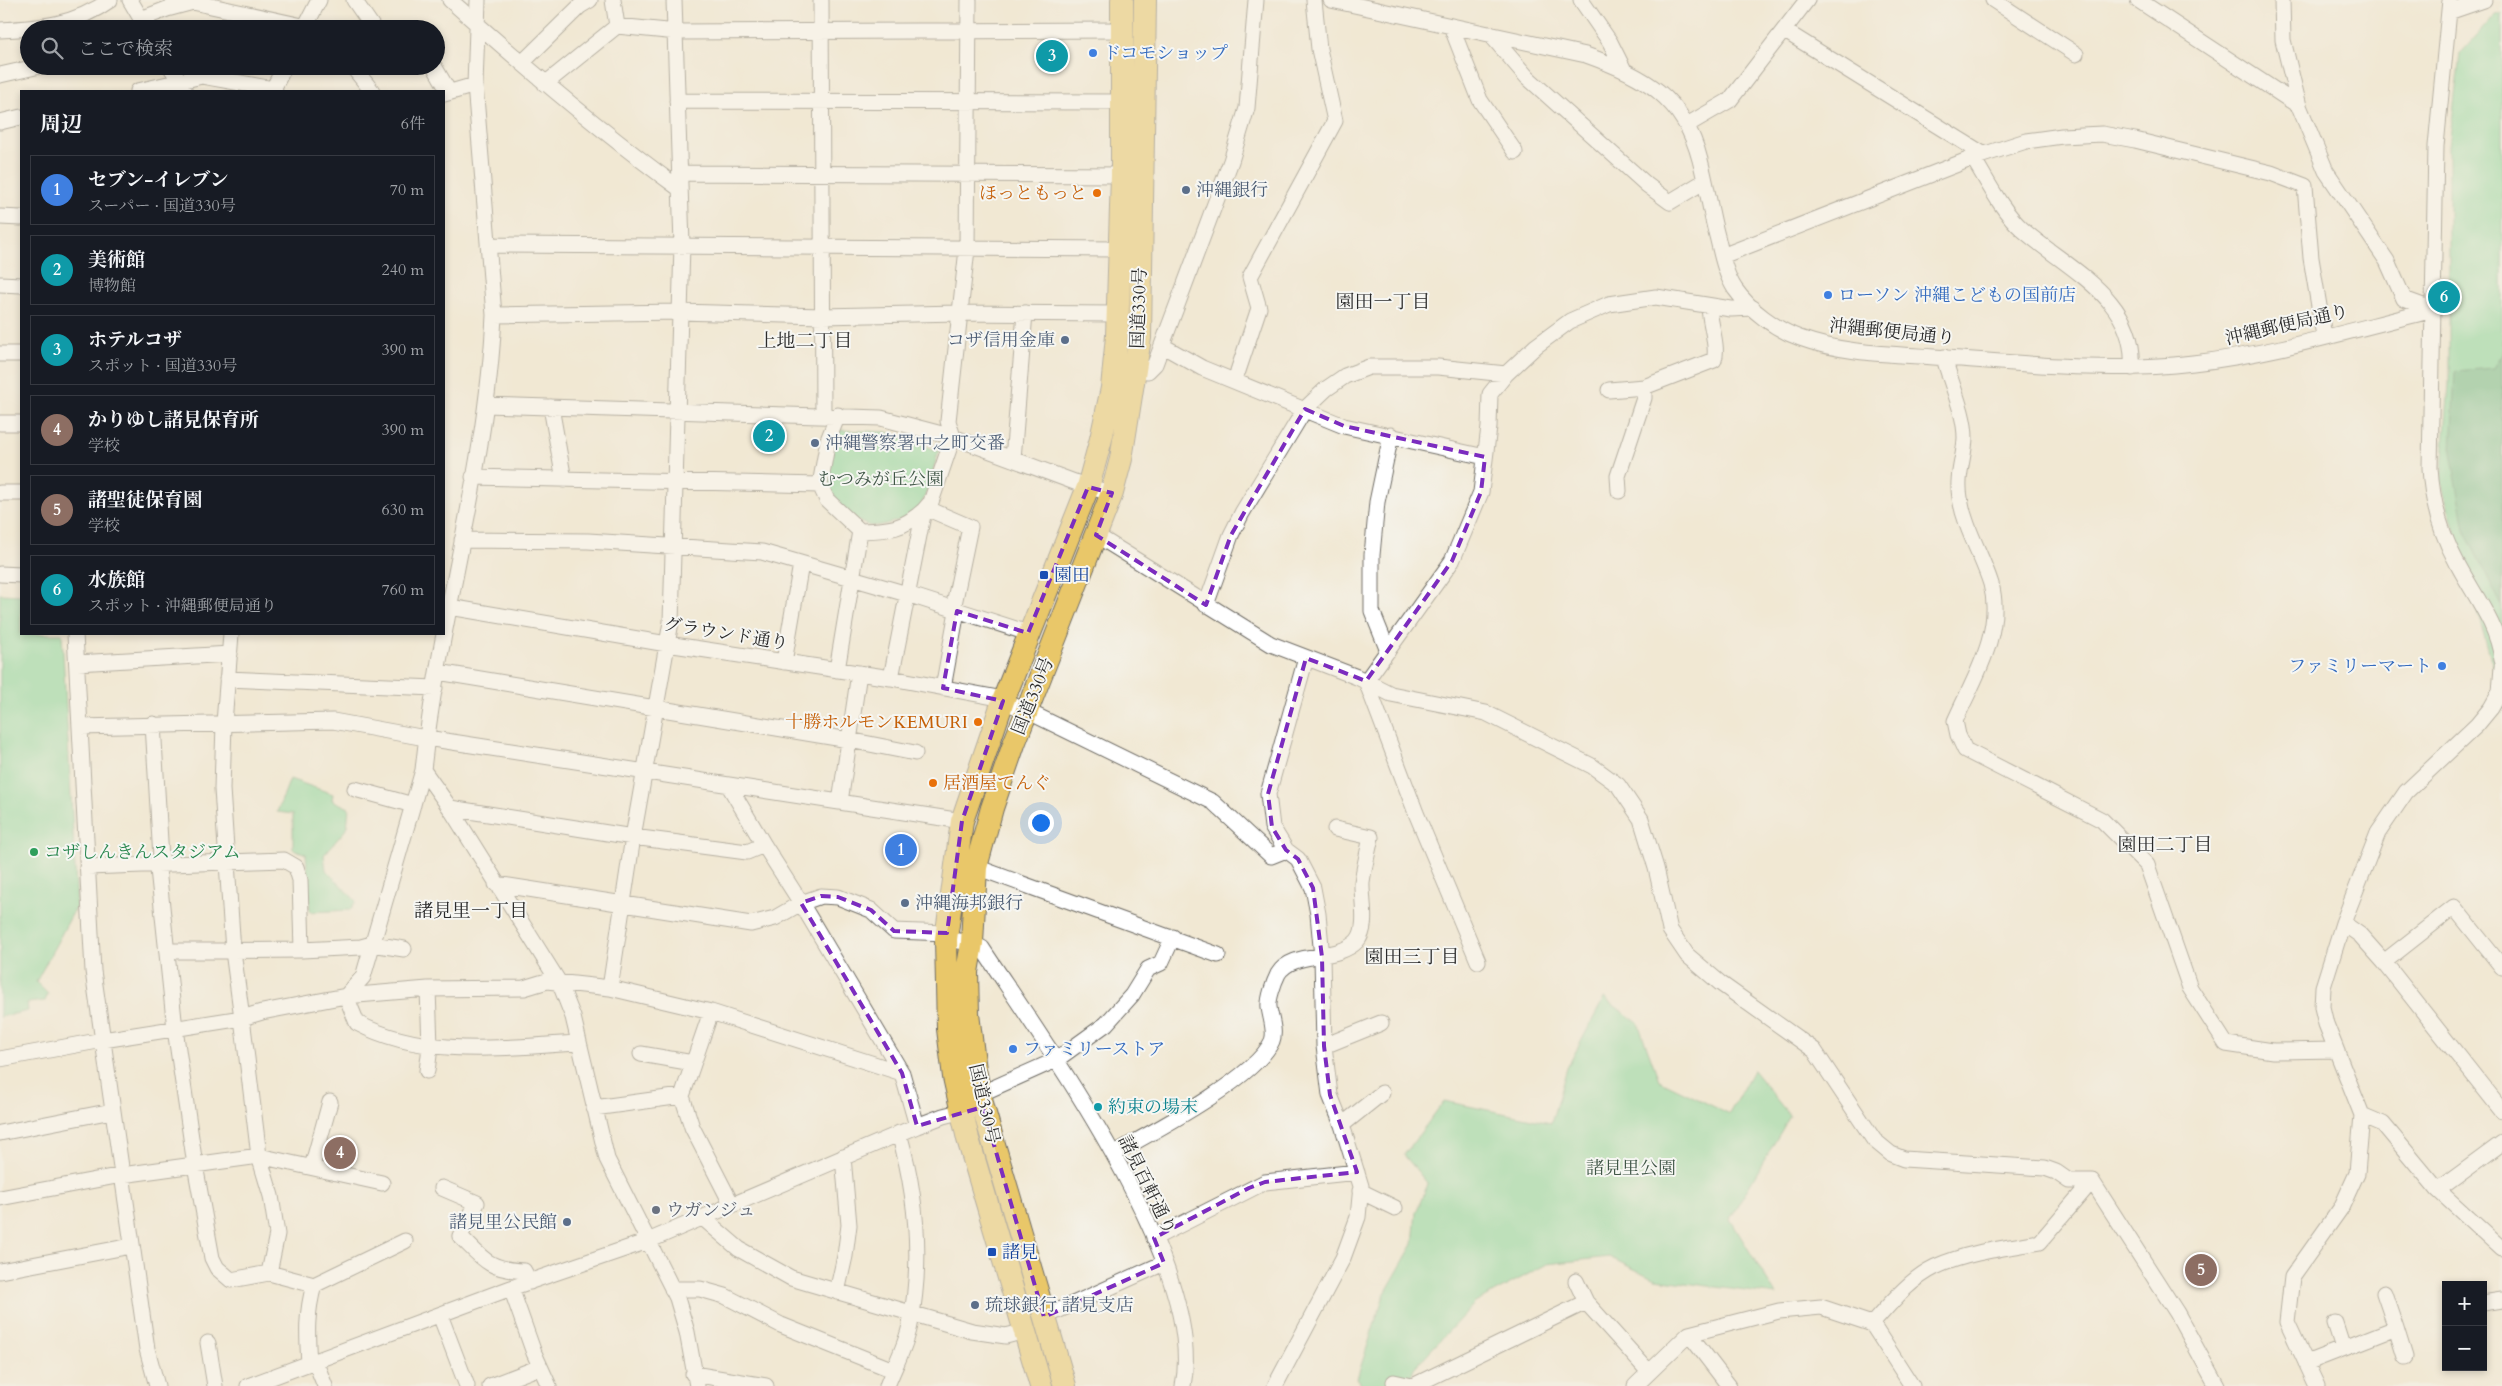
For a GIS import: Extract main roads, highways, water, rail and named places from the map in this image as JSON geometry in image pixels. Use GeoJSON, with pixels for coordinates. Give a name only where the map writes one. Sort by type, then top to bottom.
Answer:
{"type":"FeatureCollection","features":[{"type":"Feature","properties":{"kind":"highway","name":"国道330号"},"geometry":{"type":"LineString","coordinates":[[1065,1386],[975,1104],[954,1077],[948,1030],[946,936],[962,821],[1028,634],[1088,487],[1101,439],[1125,369],[1140,338],[1132,175],[1121,102],[1122,0]]}},
{"type":"Feature","properties":{"kind":"highway","name":"国道330号"},"geometry":{"type":"LineString","coordinates":[[1041,1386],[1025,1331],[975,1104],[968,1014],[967,972],[972,943],[976,867],[992,808],[1027,711],[1112,493],[1121,459],[1125,369],[1117,314],[1120,249],[1132,175],[1145,0]]}},
{"type":"Feature","properties":{"kind":"place","name":"ドコモショップ"},"geometry":{"type":"Point","coordinates":[1093,53]}},
{"type":"Feature","properties":{"kind":"place","name":"ホテルコザ"},"geometry":{"type":"Point","coordinates":[1052,56]}},
{"type":"Feature","properties":{"kind":"place","name":"沖縄銀行"},"geometry":{"type":"Point","coordinates":[1186,190]}},
{"type":"Feature","properties":{"kind":"place","name":"ほっともっと"},"geometry":{"type":"Point","coordinates":[1097,193]}},
{"type":"Feature","properties":{"kind":"place","name":"ローソン 沖縄こどもの国前店"},"geometry":{"type":"Point","coordinates":[1828,295]}},
{"type":"Feature","properties":{"kind":"place","name":"水族館"},"geometry":{"type":"Point","coordinates":[2444,297]}},
{"type":"Feature","properties":{"kind":"place","name":"コザ信用金庫"},"geometry":{"type":"Point","coordinates":[1065,340]}},
{"type":"Feature","properties":{"kind":"place","name":"美術館"},"geometry":{"type":"Point","coordinates":[769,436]}},
{"type":"Feature","properties":{"kind":"place","name":"沖縄警察署中之町交番"},"geometry":{"type":"Point","coordinates":[815,443]}},
{"type":"Feature","properties":{"kind":"place","name":"園田"},"geometry":{"type":"Point","coordinates":[1044,575]}},
{"type":"Feature","properties":{"kind":"place","name":"ファミリーマート"},"geometry":{"type":"Point","coordinates":[2442,666]}},
{"type":"Feature","properties":{"kind":"place","name":"十勝ホルモンKEMURI"},"geometry":{"type":"Point","coordinates":[978,722]}},
{"type":"Feature","properties":{"kind":"place","name":"居酒屋てんぐ"},"geometry":{"type":"Point","coordinates":[933,783]}},
{"type":"Feature","properties":{"kind":"place","name":"セブン-イレブン"},"geometry":{"type":"Point","coordinates":[901,850]}},
{"type":"Feature","properties":{"kind":"place","name":"コザしんきんスタジアム"},"geometry":{"type":"Point","coordinates":[34,852]}},
{"type":"Feature","properties":{"kind":"place","name":"沖縄海邦銀行"},"geometry":{"type":"Point","coordinates":[905,903]}},
{"type":"Feature","properties":{"kind":"place","name":"ファミリーストア"},"geometry":{"type":"Point","coordinates":[1013,1049]}},
{"type":"Feature","properties":{"kind":"place","name":"約束の場末"},"geometry":{"type":"Point","coordinates":[1098,1107]}},
{"type":"Feature","properties":{"kind":"place","name":"かりゆし諸見保育所"},"geometry":{"type":"Point","coordinates":[340,1153]}},
{"type":"Feature","properties":{"kind":"place","name":"ウガンジュ"},"geometry":{"type":"Point","coordinates":[656,1210]}},
{"type":"Feature","properties":{"kind":"place","name":"諸見里公民館"},"geometry":{"type":"Point","coordinates":[567,1222]}},
{"type":"Feature","properties":{"kind":"place","name":"諸見"},"geometry":{"type":"Point","coordinates":[992,1252]}},
{"type":"Feature","properties":{"kind":"place","name":"諸聖徒保育園"},"geometry":{"type":"Point","coordinates":[2201,1270]}},
{"type":"Feature","properties":{"kind":"place","name":"琉球銀行 諸見支店"},"geometry":{"type":"Point","coordinates":[975,1305]}},
{"type":"Feature","properties":{"kind":"district","name":"園田一丁目"},"geometry":{"type":"Point","coordinates":[1383,302]}},
{"type":"Feature","properties":{"kind":"district","name":"上地二丁目"},"geometry":{"type":"Point","coordinates":[805,341]}},
{"type":"Feature","properties":{"kind":"district","name":"園田二丁目"},"geometry":{"type":"Point","coordinates":[2165,845]}},
{"type":"Feature","properties":{"kind":"district","name":"諸見里一丁目"},"geometry":{"type":"Point","coordinates":[471,911]}},
{"type":"Feature","properties":{"kind":"district","name":"園田三丁目"},"geometry":{"type":"Point","coordinates":[1412,957]}},
{"type":"Feature","properties":{"kind":"park label","name":"むつみが丘公園"},"geometry":{"type":"Point","coordinates":[881,479]}},
{"type":"Feature","properties":{"kind":"park label","name":"諸見里公園"},"geometry":{"type":"Point","coordinates":[1631,1168]}}]}
